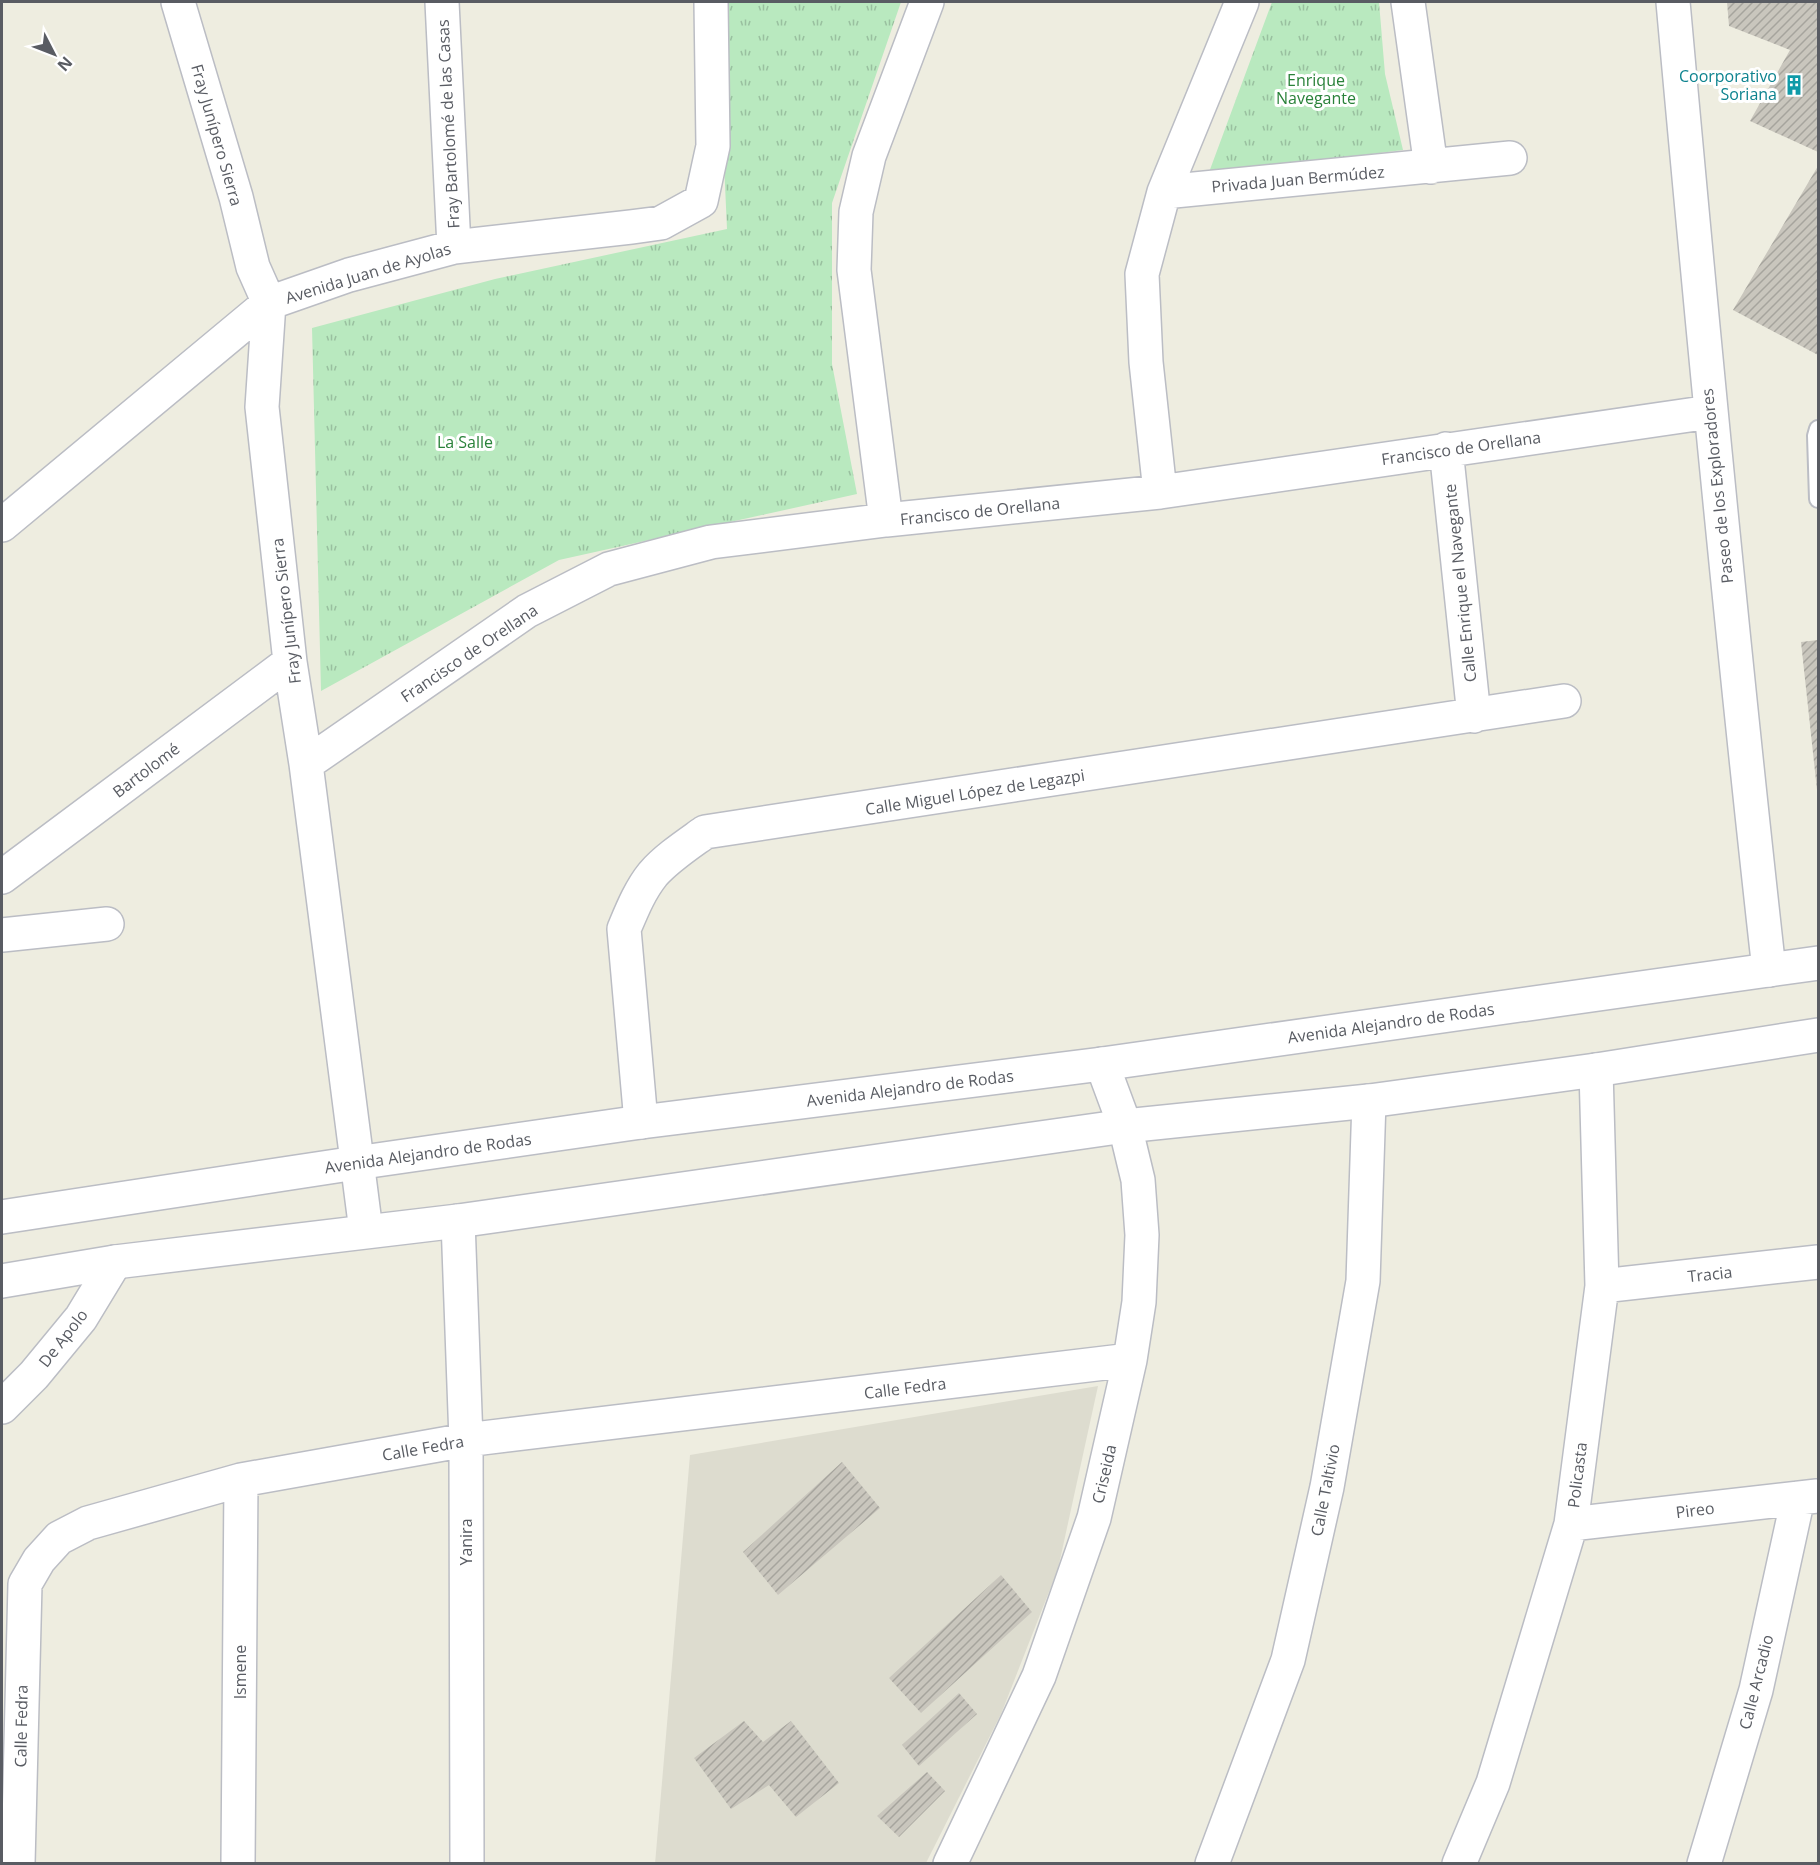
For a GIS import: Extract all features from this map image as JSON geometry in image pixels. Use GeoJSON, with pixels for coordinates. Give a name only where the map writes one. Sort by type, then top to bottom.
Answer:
{"type":"FeatureCollection","features":[{"type":"Feature","properties":{"kind":"street","name":"Fray Junípero Sierra"},"geometry":{"type":"LineString","coordinates":[[178,2],[236,197],[253,267],[269,303],[262,407],[290,662],[306,764],[366,1231]]}},
{"type":"Feature","properties":{"kind":"street","name":"Fray Bartolomé de las Casas"},"geometry":{"type":"LineString","coordinates":[[442,2],[454,247]]}},
{"type":"Feature","properties":{"kind":"street","name":"Avenida Juan de Ayolas"},"geometry":{"type":"LineString","coordinates":[[2,525],[269,303],[349,275],[454,247],[661,223],[701,201],[713,146],[711,2]]}},
{"type":"Feature","properties":{"kind":"street"},"geometry":{"type":"LineString","coordinates":[[886,520],[854,270],[856,212],[868,156],[927,2]]}},
{"type":"Feature","properties":{"kind":"street"},"geometry":{"type":"LineString","coordinates":[[1161,492],[1146,362],[1142,274],[1164,192],[1242,2]]}},
{"type":"Feature","properties":{"kind":"street"},"geometry":{"type":"LineString","coordinates":[[1408,2],[1431,166]]}},
{"type":"Feature","properties":{"kind":"street","name":"Paseo de los Exploradores"},"geometry":{"type":"LineString","coordinates":[[1673,2],[1737,686],[1769,970]]}},
{"type":"Feature","properties":{"kind":"street","name":"Privada Juan Bermúdez"},"geometry":{"type":"LineString","coordinates":[[1164,192],[1510,158]]}},
{"type":"Feature","properties":{"kind":"street","name":"Francisco de Orellana"},"geometry":{"type":"LineString","coordinates":[[306,764],[527,611],[609,569],[711,542],[886,520],[1161,492],[1710,412]]}},
{"type":"Feature","properties":{"kind":"street","name":"Calle Enrique el Navegante"},"geometry":{"type":"LineString","coordinates":[[1446,449],[1474,716]]}},
{"type":"Feature","properties":{"kind":"street","name":"Bartolomé"},"geometry":{"type":"LineString","coordinates":[[2,877],[290,662]]}},
{"type":"Feature","properties":{"kind":"street","name":"Calle Miguel López de Legazpi"},"geometry":{"type":"LineString","coordinates":[[641,1122],[624,929],[635,902],[653,874],[705,832],[1564,701]]}},
{"type":"Feature","properties":{"kind":"street"},"geometry":{"type":"LineString","coordinates":[[2,935],[107,924]]}},
{"type":"Feature","properties":{"kind":"street","name":"Avenida Alejandro de Rodas"},"geometry":{"type":"LineString","coordinates":[[2,1217],[641,1122],[1102,1064],[1818,963]]}},
{"type":"Feature","properties":{"kind":"street"},"geometry":{"type":"LineString","coordinates":[[2,1281],[116,1262],[458,1221],[1125,1126],[1369,1101],[1596,1070],[1818,1035]]}},
{"type":"Feature","properties":{"kind":"street","name":"Criseida"},"geometry":{"type":"LineString","coordinates":[[950,1863],[1039,1676],[1094,1518],[1130,1360],[1139,1302],[1142,1235],[1138,1180],[1125,1126],[1102,1064]]}},
{"type":"Feature","properties":{"kind":"street","name":"Policasta"},"geometry":{"type":"LineString","coordinates":[[1459,1863],[1493,1783],[1571,1524],[1602,1286],[1596,1070]]}},
{"type":"Feature","properties":{"kind":"street","name":"Calle Taltivio"},"geometry":{"type":"LineString","coordinates":[[1212,1863],[1288,1660],[1327,1487],[1363,1281],[1369,1101]]}},
{"type":"Feature","properties":{"kind":"street","name":"Yanira"},"geometry":{"type":"LineString","coordinates":[[458,1221],[466,1440],[467,1863]]}},
{"type":"Feature","properties":{"kind":"street","name":"De Apolo"},"geometry":{"type":"LineString","coordinates":[[2,1407],[34,1375],[81,1318],[116,1262]]}},
{"type":"Feature","properties":{"kind":"street","name":"Tracia"},"geometry":{"type":"LineString","coordinates":[[1602,1286],[1818,1262]]}},
{"type":"Feature","properties":{"kind":"street","name":"Calle Fedra"},"geometry":{"type":"LineString","coordinates":[[18,1863],[25,1584],[39,1560],[58,1538],[88,1523],[241,1480],[466,1440],[1130,1360]]}},
{"type":"Feature","properties":{"kind":"street","name":"Ismene"},"geometry":{"type":"LineString","coordinates":[[238,1863],[241,1480]]}},
{"type":"Feature","properties":{"kind":"street","name":"Pireo"},"geometry":{"type":"LineString","coordinates":[[1571,1524],[1808,1497]]}},
{"type":"Feature","properties":{"kind":"street","name":"Calle Arcadio"},"geometry":{"type":"LineString","coordinates":[[1704,1863],[1756,1690],[1808,1497]]}},
{"type":"Feature","properties":{"kind":"lane"},"geometry":{"type":"LineString","coordinates":[[1818,429],[1816,436],[1818,499]]}},
{"type":"Feature","properties":{"kind":"shaded area"},"geometry":{"type":"Polygon","coordinates":[[[1098,1386],[1058,1569],[1001,1714],[926,1863],[655,1864],[690,1455],[1098,1386]]]}},
{"type":"Feature","properties":{"kind":"green space","name":"La Salle"},"geometry":{"type":"Polygon","coordinates":[[[724,2],[901,2],[832,203],[832,364],[857,494],[559,560],[321,691],[312,328],[495,279],[727,229],[723,141],[724,2]]]}},
{"type":"Feature","properties":{"kind":"green space","name":"Enrique Navegante"},"geometry":{"type":"Polygon","coordinates":[[[1272,2],[1379,2],[1385,74],[1403,150],[1208,175],[1272,2]]]}},
{"type":"Feature","properties":{"kind":"building","name":"Coorporativo Soriana"},"geometry":{"type":"Polygon","coordinates":[[[1727,2],[1818,2],[1818,152],[1750,121],[1790,50],[1729,26],[1727,2]]]}},
{"type":"Feature","properties":{"kind":"building"},"geometry":{"type":"Polygon","coordinates":[[[1818,166],[1818,355],[1733,310],[1818,166]]]}},
{"type":"Feature","properties":{"kind":"building"},"geometry":{"type":"Polygon","coordinates":[[[1818,640],[1818,790],[1817,790],[1801,642],[1818,640]]]}},
{"type":"Feature","properties":{"kind":"building"},"geometry":{"type":"Polygon","coordinates":[[[842,1462],[880,1508],[778,1595],[743,1552],[842,1462]]]}},
{"type":"Feature","properties":{"kind":"building"},"geometry":{"type":"Polygon","coordinates":[[[1001,1575],[1032,1612],[921,1713],[889,1678],[1001,1575]]]}},
{"type":"Feature","properties":{"kind":"building"},"geometry":{"type":"Polygon","coordinates":[[[959,1693],[977,1714],[919,1766],[902,1745],[959,1693]]]}},
{"type":"Feature","properties":{"kind":"building"},"geometry":{"type":"Polygon","coordinates":[[[744,1721],[763,1742],[791,1721],[839,1783],[796,1817],[769,1785],[731,1809],[694,1758],[744,1721]]]}},
{"type":"Feature","properties":{"kind":"building"},"geometry":{"type":"Polygon","coordinates":[[[927,1772],[945,1791],[899,1837],[877,1816],[927,1772]]]}},
{"type":"Feature","properties":{"kind":"place","name":"Coorporativo Soriana"},"geometry":{"type":"Point","coordinates":[1794,85]}}]}
